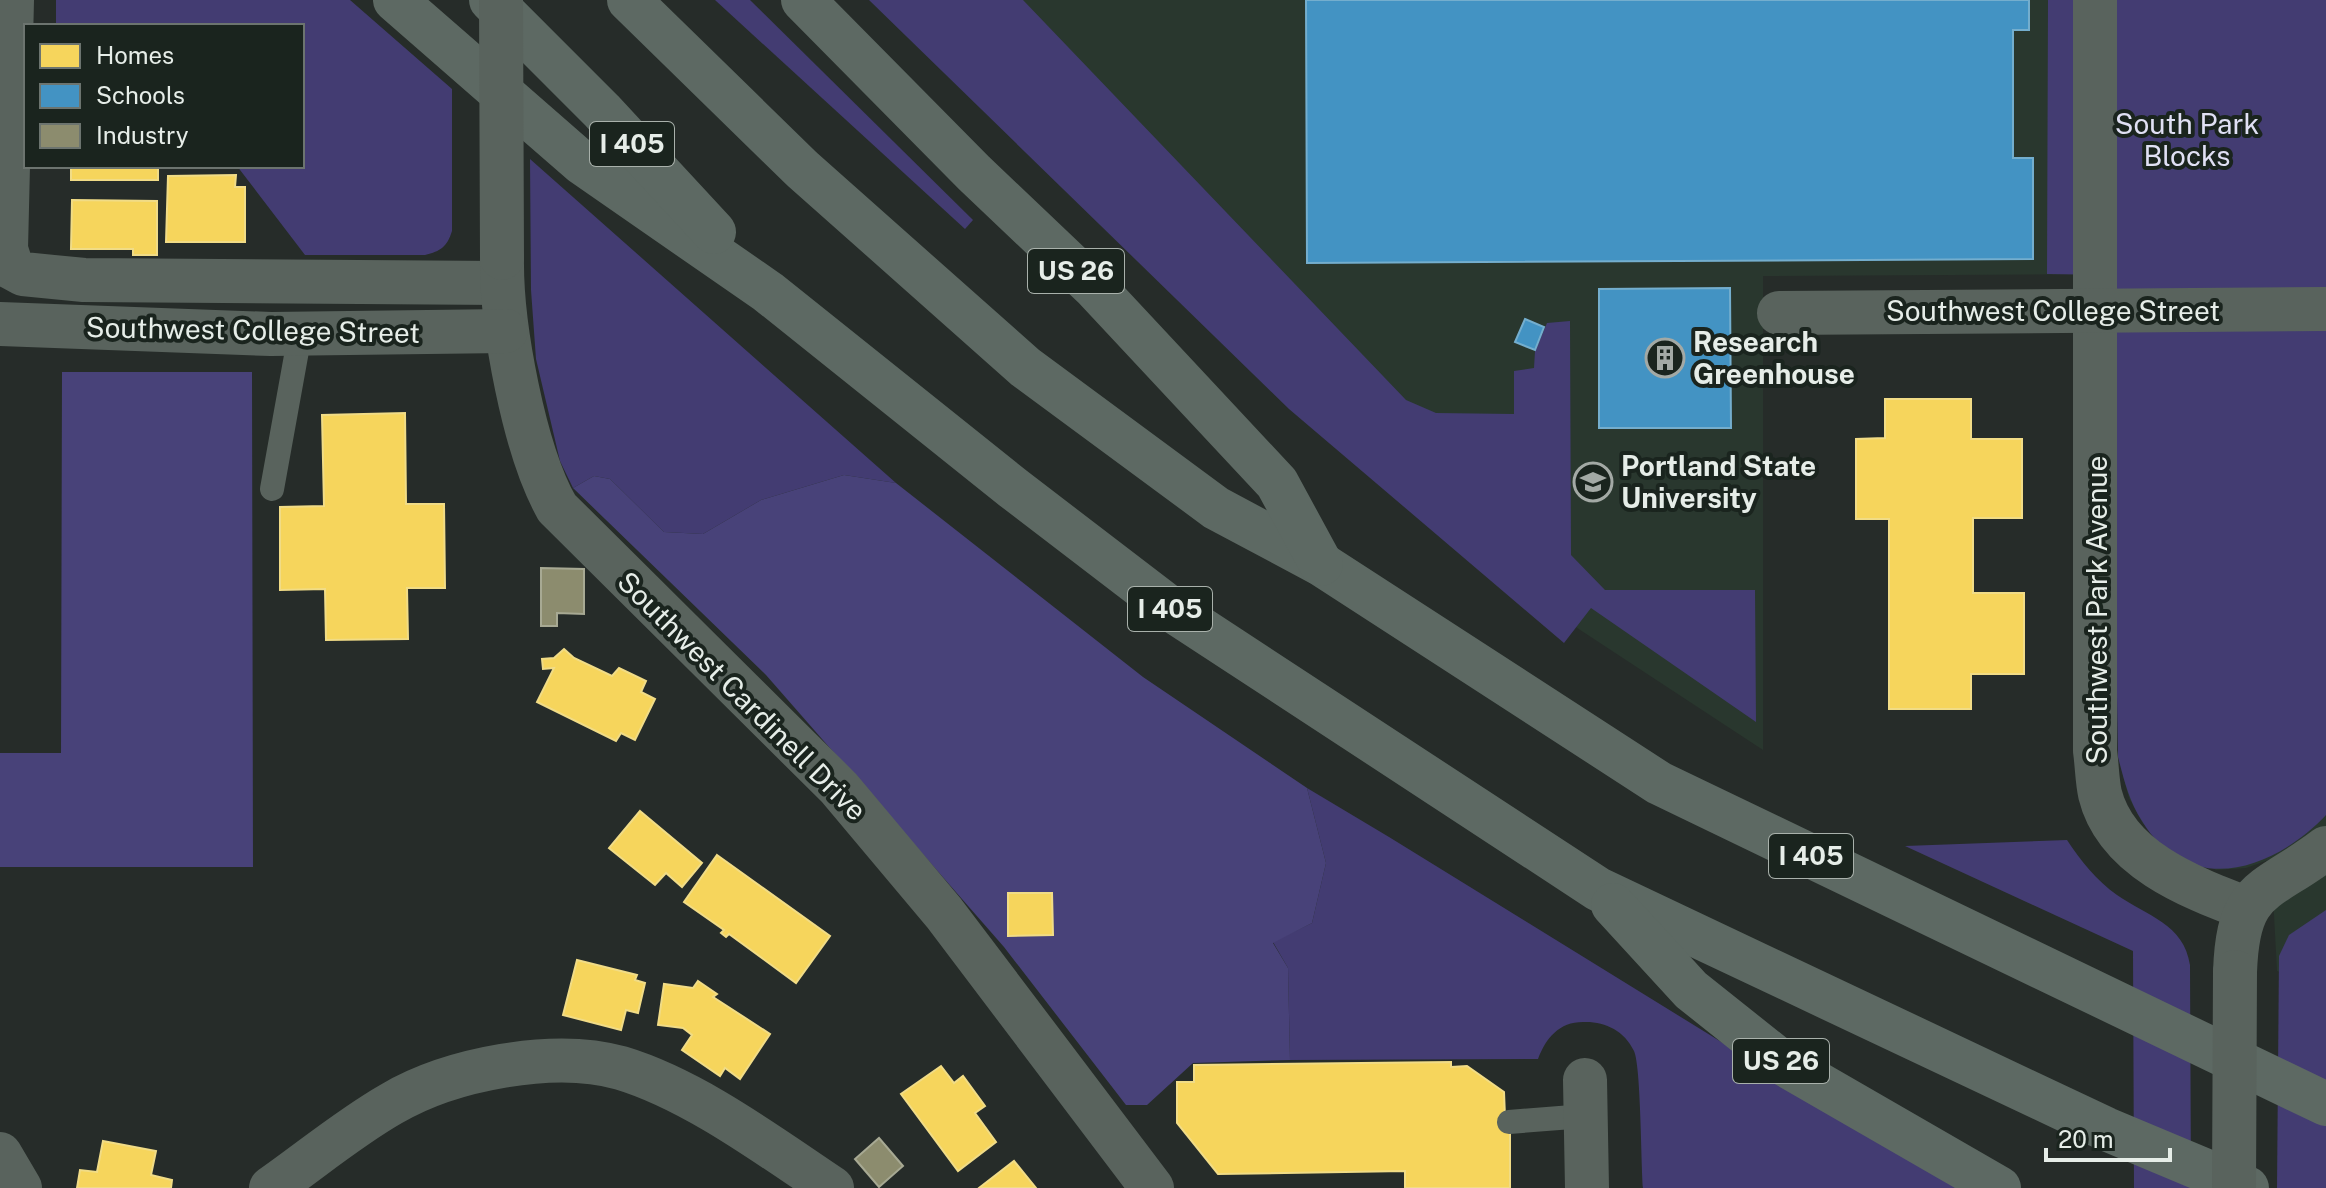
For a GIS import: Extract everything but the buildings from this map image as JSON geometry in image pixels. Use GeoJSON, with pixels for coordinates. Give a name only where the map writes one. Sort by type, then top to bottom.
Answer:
{"type":"FeatureCollection","features":[{"type":"Feature","properties":{"kind":"highway"},"geometry":{"type":"LineString","coordinates":[[395,0],[582,163],[768,292]]}},
{"type":"Feature","properties":{"kind":"highway","name":"I 405"},"geometry":{"type":"LineString","coordinates":[[491,0],[602,111],[768,292],[1013,488],[1175,612],[1598,889],[2091,1123],[2247,1188]]}},
{"type":"Feature","properties":{"kind":"highway","name":"I 405"},"geometry":{"type":"LineString","coordinates":[[629,0],[802,169],[1025,367],[1216,508],[1321,564],[1659,783],[2326,1104]]}},
{"type":"Feature","properties":{"kind":"highway","name":"US 26"},"geometry":{"type":"LineString","coordinates":[[803,0],[974,173],[1094,287],[1277,483],[1321,564]]}},
{"type":"Feature","properties":{"kind":"highway","name":"US 26"},"geometry":{"type":"LineString","coordinates":[[1598,889],[1691,990],[1784,1064],[1999,1188]]}},
{"type":"Feature","properties":{"kind":"street","name":"Southwest College Street"},"geometry":{"type":"LineString","coordinates":[[12,0],[6,249],[12,268],[46,278],[84,280],[502,271]]}},
{"type":"Feature","properties":{"kind":"street","name":"Southwest Cardinell Drive"},"geometry":{"type":"LineString","coordinates":[[501,0],[502,271],[506,331],[541,478],[557,508],[839,788],[944,913],[1152,1188]]}},
{"type":"Feature","properties":{"kind":"street","name":"Southwest Park Avenue"},"geometry":{"type":"LineString","coordinates":[[2095,0],[2095,751],[2100,796],[2117,829],[2135,850],[2161,869],[2201,891],[2245,908]]}},
{"type":"Feature","properties":{"kind":"street","name":"Southwest College Street"},"geometry":{"type":"LineString","coordinates":[[1779,313],[2326,309]]}},
{"type":"Feature","properties":{"kind":"street","name":"Southwest College Street"},"geometry":{"type":"LineString","coordinates":[[0,324],[300,334],[506,331]]}},
{"type":"Feature","properties":{"kind":"street"},"geometry":{"type":"LineString","coordinates":[[2234,1188],[2236,939],[2245,908],[2265,887],[2326,848]]}},
{"type":"Feature","properties":{"kind":"street"},"geometry":{"type":"LineString","coordinates":[[271,1188],[383,1109],[429,1086],[498,1066],[560,1063],[620,1068],[645,1079],[714,1111],[832,1188]]}},
{"type":"Feature","properties":{"kind":"street"},"geometry":{"type":"LineString","coordinates":[[1585,1098],[1587,1188]]}},
{"type":"Feature","properties":{"kind":"street"},"geometry":{"type":"LineString","coordinates":[[0,1154],[20,1188]]}},
{"type":"Feature","properties":{"kind":"lane"},"geometry":{"type":"LineString","coordinates":[[272,489],[300,334]]}},
{"type":"Feature","properties":{"kind":"lane"},"geometry":{"type":"LineString","coordinates":[[1509,1122],[1585,1098]]}},
{"type":"Feature","properties":{"kind":"shaded area","name":"Portland State University"},"geometry":{"type":"Polygon","coordinates":[[[920,0],[2326,0],[2326,990],[2277,971],[2271,859],[2246,868],[2216,870],[2143,824],[2129,798],[2118,757],[2109,274],[1763,276],[1763,750],[1565,620],[920,0]]]}},
{"type":"Feature","properties":{"kind":"shaded area"},"geometry":{"type":"Polygon","coordinates":[[[62,372],[252,372],[253,867],[0,867],[0,753],[61,753],[62,372]]]}},
{"type":"Feature","properties":{"kind":"shaded area"},"geometry":{"type":"Polygon","coordinates":[[[844,475],[896,483],[1143,677],[1307,788],[1326,863],[1312,923],[1273,943],[1288,968],[1290,1060],[1193,1063],[1147,1105],[1126,1105],[1004,947],[766,675],[573,488],[594,476],[610,479],[664,532],[703,534],[761,500],[844,475]]]}},
{"type":"Feature","properties":{"kind":"green space"},"geometry":{"type":"Polygon","coordinates":[[[56,0],[350,0],[452,89],[452,231],[448,241],[439,250],[425,255],[305,255],[239,168],[304,168],[304,24],[56,24],[56,0]]]}},
{"type":"Feature","properties":{"kind":"green space"},"geometry":{"type":"Polygon","coordinates":[[[715,0],[750,0],[973,220],[965,229],[715,0]]]}},
{"type":"Feature","properties":{"kind":"green space"},"geometry":{"type":"Polygon","coordinates":[[[869,0],[1023,0],[1406,400],[1436,413],[1514,414],[1514,371],[1534,368],[1535,351],[1547,323],[1570,321],[1571,555],[1605,590],[1755,590],[1756,722],[1591,608],[1564,643],[1289,409],[869,0]]]}},
{"type":"Feature","properties":{"kind":"green space","name":"South Park Blocks"},"geometry":{"type":"Polygon","coordinates":[[[2048,0],[2326,0],[2326,815],[2282,850],[2233,868],[2208,868],[2184,861],[2162,846],[2134,806],[2118,757],[2110,275],[2047,274],[2048,0]]]}},
{"type":"Feature","properties":{"kind":"green space"},"geometry":{"type":"Polygon","coordinates":[[[530,159],[896,483],[844,475],[761,500],[703,534],[664,532],[610,479],[594,476],[573,488],[560,461],[536,359],[531,290],[530,159]]]}},
{"type":"Feature","properties":{"kind":"green space"},"geometry":{"type":"Polygon","coordinates":[[[1307,788],[1958,1188],[1643,1188],[1634,1051],[1619,1032],[1598,1023],[1575,1023],[1560,1028],[1549,1038],[1538,1059],[1290,1060],[1288,968],[1273,942],[1312,923],[1326,863],[1307,788]]]}},
{"type":"Feature","properties":{"kind":"green space"},"geometry":{"type":"Polygon","coordinates":[[[2067,840],[2103,883],[2172,930],[2186,951],[2190,965],[2191,1188],[2134,1188],[2133,951],[1905,846],[2067,840]]]}},
{"type":"Feature","properties":{"kind":"green space"},"geometry":{"type":"Polygon","coordinates":[[[2326,910],[2326,1188],[2277,1188],[2279,956],[2289,935],[2326,910]]]}},
{"type":"Feature","properties":{"kind":"place","name":"Research Greenhouse"},"geometry":{"type":"Point","coordinates":[1665,358]}},
{"type":"Feature","properties":{"kind":"place","name":"Portland State University"},"geometry":{"type":"Point","coordinates":[1593,482]}}]}
